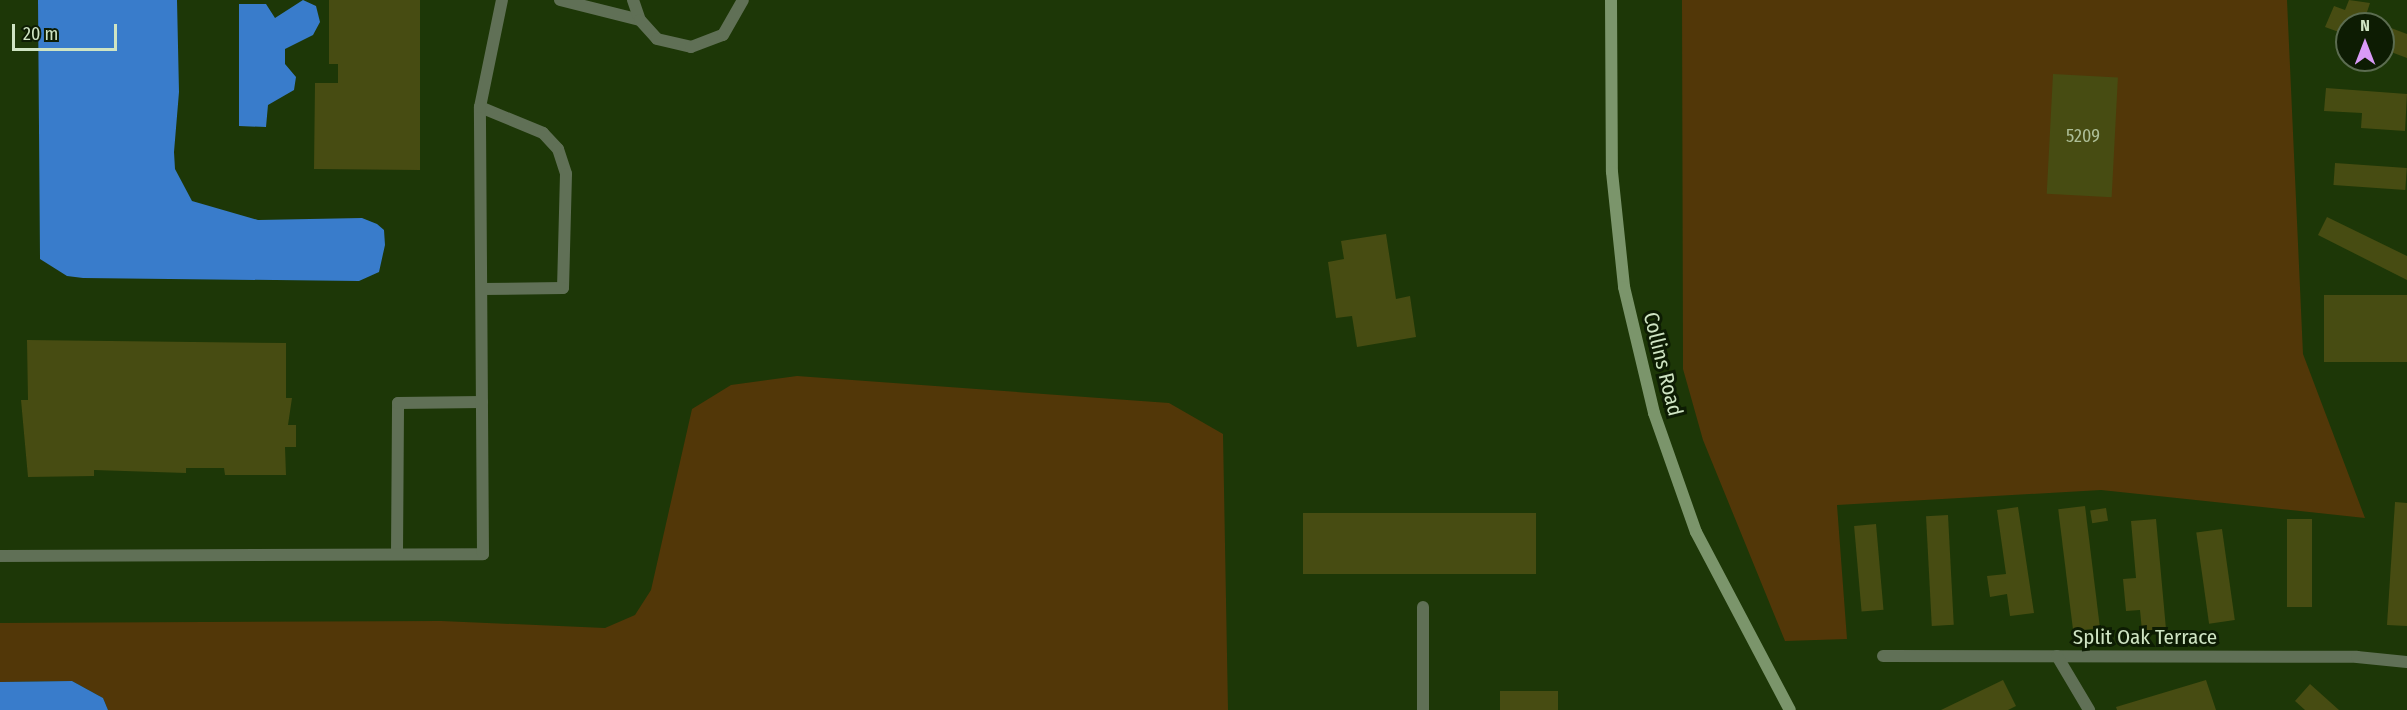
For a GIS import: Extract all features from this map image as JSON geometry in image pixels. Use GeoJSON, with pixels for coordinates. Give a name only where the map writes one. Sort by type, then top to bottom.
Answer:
{"type":"FeatureCollection","features":[{"type":"Feature","properties":{"kind":"street"},"geometry":{"type":"LineString","coordinates":[[0,556],[483,554],[480,106],[502,0]]}},
{"type":"Feature","properties":{"kind":"street"},"geometry":{"type":"LineString","coordinates":[[560,0],[640,20]]}},
{"type":"Feature","properties":{"kind":"street"},"geometry":{"type":"LineString","coordinates":[[633,0],[640,20],[657,39],[674,46],[699,45],[723,35],[743,0]]}},
{"type":"Feature","properties":{"kind":"street","name":"Collins Road"},"geometry":{"type":"LineString","coordinates":[[1611,0],[1612,172],[1620,253],[1654,413],[1696,532],[1790,710]]}},
{"type":"Feature","properties":{"kind":"street"},"geometry":{"type":"LineString","coordinates":[[480,106],[543,134],[558,149],[566,174],[563,288],[482,289]]}},
{"type":"Feature","properties":{"kind":"street"},"geometry":{"type":"LineString","coordinates":[[397,553],[398,403],[482,402]]}},
{"type":"Feature","properties":{"kind":"street"},"geometry":{"type":"LineString","coordinates":[[1423,607],[1423,710]]}},
{"type":"Feature","properties":{"kind":"street","name":"Split Oak Terrace"},"geometry":{"type":"LineString","coordinates":[[1883,656],[2357,657],[2407,662]]}},
{"type":"Feature","properties":{"kind":"street"},"geometry":{"type":"LineString","coordinates":[[2057,656],[2089,710]]}},
{"type":"Feature","properties":{"kind":"shaded area"},"geometry":{"type":"Polygon","coordinates":[[[1682,0],[2287,0],[2303,354],[2365,518],[2101,490],[1837,505],[1847,639],[1785,641],[1703,440],[1683,369],[1682,0]]]}},
{"type":"Feature","properties":{"kind":"shaded area"},"geometry":{"type":"Polygon","coordinates":[[[797,376],[1169,403],[1223,434],[1228,710],[108,710],[103,698],[72,681],[0,682],[0,623],[441,621],[605,628],[635,615],[651,590],[692,409],[731,385],[797,376]]]}},
{"type":"Feature","properties":{"kind":"water"},"geometry":{"type":"Polygon","coordinates":[[[38,0],[177,0],[179,92],[174,152],[175,169],[192,201],[258,220],[362,218],[377,224],[384,230],[385,245],[379,272],[359,281],[83,278],[67,276],[40,259],[38,0]]]}},
{"type":"Feature","properties":{"kind":"water"},"geometry":{"type":"Polygon","coordinates":[[[303,0],[316,6],[320,22],[313,35],[285,49],[285,64],[296,77],[294,90],[268,105],[266,127],[239,126],[239,4],[266,4],[275,18],[303,0]]]}},
{"type":"Feature","properties":{"kind":"water"},"geometry":{"type":"Polygon","coordinates":[[[72,681],[103,698],[108,710],[0,710],[0,682],[72,681]]]}},
{"type":"Feature","properties":{"kind":"building"},"geometry":{"type":"Polygon","coordinates":[[[329,0],[420,0],[420,170],[314,169],[315,83],[338,83],[338,64],[329,64],[329,0]]]}},
{"type":"Feature","properties":{"kind":"building"},"geometry":{"type":"Polygon","coordinates":[[[2349,0],[2370,3],[2367,12],[2335,12],[2335,31],[2325,27],[2334,6],[2345,10],[2349,0]]]}},
{"type":"Feature","properties":{"kind":"building"},"geometry":{"type":"Polygon","coordinates":[[[2395,30],[2407,34],[2407,58],[2395,54],[2395,30]]]}},
{"type":"Feature","properties":{"kind":"building"},"geometry":{"type":"Polygon","coordinates":[[[2053,74],[2118,77],[2112,197],[2047,194],[2053,74]]]}},
{"type":"Feature","properties":{"kind":"building"},"geometry":{"type":"Polygon","coordinates":[[[2326,88],[2407,94],[2405,131],[2361,128],[2362,113],[2324,111],[2326,88]]]}},
{"type":"Feature","properties":{"kind":"building"},"geometry":{"type":"Polygon","coordinates":[[[2335,163],[2407,168],[2405,190],[2333,185],[2335,163]]]}},
{"type":"Feature","properties":{"kind":"building"},"geometry":{"type":"Polygon","coordinates":[[[2327,217],[2407,256],[2407,280],[2318,235],[2327,217]]]}},
{"type":"Feature","properties":{"kind":"building"},"geometry":{"type":"Polygon","coordinates":[[[1386,234],[1396,299],[1410,296],[1416,337],[1357,347],[1352,316],[1336,318],[1328,262],[1344,259],[1341,241],[1386,234]]]}},
{"type":"Feature","properties":{"kind":"building"},"geometry":{"type":"Polygon","coordinates":[[[2324,295],[2407,295],[2407,362],[2324,362],[2324,295]]]}},
{"type":"Feature","properties":{"kind":"building"},"geometry":{"type":"Polygon","coordinates":[[[27,340],[286,343],[286,398],[292,398],[288,425],[296,425],[296,447],[285,447],[286,475],[225,475],[224,468],[186,468],[186,473],[94,470],[94,476],[28,477],[21,400],[28,400],[27,340]]]}},
{"type":"Feature","properties":{"kind":"building"},"geometry":{"type":"Polygon","coordinates":[[[2395,502],[2407,503],[2407,626],[2387,625],[2395,502]]]}},
{"type":"Feature","properties":{"kind":"building"},"geometry":{"type":"Polygon","coordinates":[[[2085,506],[2100,628],[2073,631],[2058,509],[2085,506]]]}},
{"type":"Feature","properties":{"kind":"building"},"geometry":{"type":"Polygon","coordinates":[[[2018,507],[2034,613],[2010,616],[2007,594],[1990,597],[1987,576],[2006,574],[1997,510],[2018,507]]]}},
{"type":"Feature","properties":{"kind":"building"},"geometry":{"type":"Polygon","coordinates":[[[2106,508],[2108,521],[2092,523],[2090,511],[2106,508]]]}},
{"type":"Feature","properties":{"kind":"building"},"geometry":{"type":"Polygon","coordinates":[[[1303,513],[1536,513],[1536,574],[1303,574],[1303,513]]]}},
{"type":"Feature","properties":{"kind":"building"},"geometry":{"type":"Polygon","coordinates":[[[1948,515],[1954,625],[1932,626],[1926,516],[1948,515]]]}},
{"type":"Feature","properties":{"kind":"building"},"geometry":{"type":"Polygon","coordinates":[[[2156,519],[2166,629],[2142,631],[2140,610],[2126,611],[2123,579],[2136,578],[2131,521],[2156,519]]]}},
{"type":"Feature","properties":{"kind":"building"},"geometry":{"type":"Polygon","coordinates":[[[2287,519],[2312,519],[2312,607],[2287,607],[2287,519]]]}},
{"type":"Feature","properties":{"kind":"building"},"geometry":{"type":"Polygon","coordinates":[[[1876,524],[1883,610],[1862,612],[1854,526],[1876,524]]]}},
{"type":"Feature","properties":{"kind":"building"},"geometry":{"type":"Polygon","coordinates":[[[2222,529],[2235,620],[2209,624],[2196,533],[2222,529]]]}},
{"type":"Feature","properties":{"kind":"building"},"geometry":{"type":"Polygon","coordinates":[[[2003,680],[2016,706],[2008,710],[1941,710],[2003,680]]]}},
{"type":"Feature","properties":{"kind":"building"},"geometry":{"type":"Polygon","coordinates":[[[2206,680],[2216,710],[2117,710],[2116,707],[2206,680]]]}},
{"type":"Feature","properties":{"kind":"building"},"geometry":{"type":"Polygon","coordinates":[[[2310,684],[2339,710],[2305,710],[2295,701],[2310,684]]]}},
{"type":"Feature","properties":{"kind":"building"},"geometry":{"type":"Polygon","coordinates":[[[1500,691],[1558,691],[1558,710],[1500,710],[1500,691]]]}}]}
